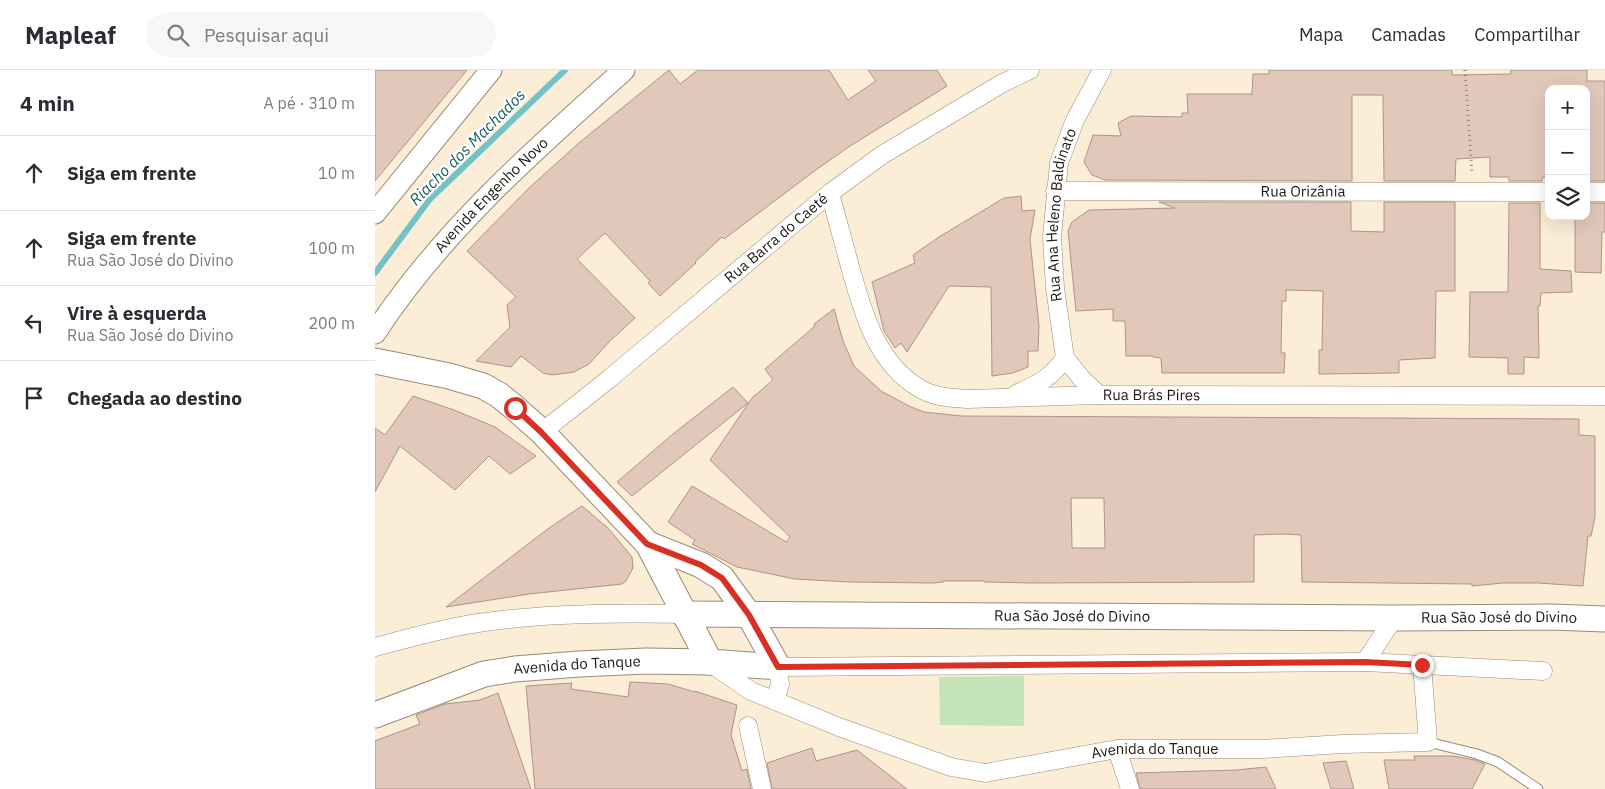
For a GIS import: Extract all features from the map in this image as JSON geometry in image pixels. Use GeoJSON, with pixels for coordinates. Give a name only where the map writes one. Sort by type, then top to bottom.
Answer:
{"type":"FeatureCollection","features":[{"type":"Feature","properties":{"kind":"main road"},"geometry":{"type":"LineString","coordinates":[[375,361],[449,376],[483,386],[504,399],[541,432],[647,544],[710,662],[778,667]]}},
{"type":"Feature","properties":{"kind":"main road"},"geometry":{"type":"LineString","coordinates":[[647,544],[714,572],[722,578],[749,615],[778,667]]}},
{"type":"Feature","properties":{"kind":"main road","name":"Rua São José do Divino"},"geometry":{"type":"LineString","coordinates":[[683,614],[1395,618],[1551,617],[1605,619]]}},
{"type":"Feature","properties":{"kind":"main road","name":"Avenida do Tanque"},"geometry":{"type":"LineString","coordinates":[[375,715],[484,674],[515,669],[646,661],[710,662]]}},
{"type":"Feature","properties":{"kind":"street"},"geometry":{"type":"LineString","coordinates":[[375,213],[491,70]]}},
{"type":"Feature","properties":{"kind":"street","name":"Avenida Engenho Novo"},"geometry":{"type":"LineString","coordinates":[[375,333],[413,278],[455,231],[547,138],[624,70]]}},
{"type":"Feature","properties":{"kind":"street","name":"Rua Barra do Caeté"},"geometry":{"type":"LineString","coordinates":[[541,432],[645,348],[830,193],[882,155],[1001,84],[1030,70]]}},
{"type":"Feature","properties":{"kind":"street","name":"Rua Ana Heleno Baldinato"},"geometry":{"type":"LineString","coordinates":[[1098,72],[1075,120],[1059,163],[1052,237],[1055,288],[1065,358],[1081,379],[1099,395]]}},
{"type":"Feature","properties":{"kind":"street","name":"Rua Orizânia"},"geometry":{"type":"LineString","coordinates":[[1055,191],[1545,192]]}},
{"type":"Feature","properties":{"kind":"street"},"geometry":{"type":"LineString","coordinates":[[1590,192],[1605,192]]}},
{"type":"Feature","properties":{"kind":"street","name":"Rua Brás Pires"},"geometry":{"type":"LineString","coordinates":[[830,193],[867,324],[879,346],[898,371],[919,388],[945,398],[1099,395],[1605,396]]}},
{"type":"Feature","properties":{"kind":"street"},"geometry":{"type":"LineString","coordinates":[[1010,397],[1044,381],[1057,370],[1065,358]]}},
{"type":"Feature","properties":{"kind":"street"},"geometry":{"type":"LineString","coordinates":[[375,647],[477,623],[529,617],[606,613],[683,614]]}},
{"type":"Feature","properties":{"kind":"street"},"geometry":{"type":"LineString","coordinates":[[1365,662],[1395,618]]}},
{"type":"Feature","properties":{"kind":"street","name":"Avenida do Tanque"},"geometry":{"type":"LineString","coordinates":[[710,662],[751,691],[839,727],[951,767],[984,781],[1117,749],[1262,750],[1343,744],[1428,742]]}},
{"type":"Feature","properties":{"kind":"street"},"geometry":{"type":"LineString","coordinates":[[775,701],[780,684],[778,667],[1365,662],[1543,671]]}},
{"type":"Feature","properties":{"kind":"street"},"geometry":{"type":"LineString","coordinates":[[1422,665],[1428,742]]}},
{"type":"Feature","properties":{"kind":"street"},"geometry":{"type":"LineString","coordinates":[[748,726],[761,789]]}},
{"type":"Feature","properties":{"kind":"street"},"geometry":{"type":"LineString","coordinates":[[1117,749],[1130,789]]}},
{"type":"Feature","properties":{"kind":"lane","name":"Avenida do Tanque"},"geometry":{"type":"LineString","coordinates":[[1428,742],[1477,754],[1498,762],[1538,789]]}},
{"type":"Feature","properties":{"kind":"path"},"geometry":{"type":"LineString","coordinates":[[1465,70],[1473,192]]}},
{"type":"Feature","properties":{"kind":"green space"},"geometry":{"type":"Polygon","coordinates":[[[1024,676],[1024,726],[940,725],[939,677],[1024,676]]]}},
{"type":"Feature","properties":{"kind":"building"},"geometry":{"type":"Polygon","coordinates":[[[375,70],[467,70],[375,181],[375,70]]]}},
{"type":"Feature","properties":{"kind":"building"},"geometry":{"type":"Polygon","coordinates":[[[669,70],[680,84],[698,70],[829,70],[848,100],[876,81],[868,70],[937,70],[947,86],[850,146],[724,239],[722,237],[660,296],[648,283],[650,281],[605,233],[577,259],[635,318],[589,364],[574,372],[552,375],[543,373],[521,356],[511,367],[476,361],[510,327],[507,305],[516,297],[467,251],[530,187],[580,142],[669,70]]]}},
{"type":"Feature","properties":{"kind":"building"},"geometry":{"type":"Polygon","coordinates":[[[1269,70],[1452,70],[1452,75],[1511,74],[1511,70],[1587,70],[1587,81],[1605,81],[1605,181],[1590,181],[1590,85],[1545,85],[1545,177],[1543,177],[1542,181],[1509,181],[1509,177],[1490,177],[1490,157],[1456,159],[1455,181],[1384,181],[1383,95],[1352,95],[1352,181],[1105,180],[1092,175],[1084,162],[1093,135],[1121,136],[1118,123],[1131,116],[1182,117],[1182,113],[1188,113],[1187,94],[1252,94],[1253,74],[1269,74],[1269,70]]]}},
{"type":"Feature","properties":{"kind":"building"},"geometry":{"type":"Polygon","coordinates":[[[1021,196],[1022,211],[1035,210],[1030,239],[1039,326],[1038,351],[1028,351],[1028,367],[1013,373],[992,376],[991,287],[949,286],[907,352],[901,343],[895,348],[884,331],[872,282],[915,263],[913,255],[1004,198],[1021,196]]]}},
{"type":"Feature","properties":{"kind":"building"},"geometry":{"type":"Polygon","coordinates":[[[1159,202],[1351,202],[1351,231],[1384,232],[1384,202],[1455,202],[1455,291],[1436,291],[1435,358],[1399,360],[1399,373],[1319,374],[1319,350],[1322,350],[1323,291],[1286,290],[1286,301],[1282,301],[1281,353],[1285,353],[1284,373],[1162,373],[1161,358],[1153,356],[1126,356],[1125,321],[1113,321],[1113,309],[1076,311],[1068,231],[1072,222],[1089,210],[1175,208],[1159,202]]]}},
{"type":"Feature","properties":{"kind":"building"},"geometry":{"type":"Polygon","coordinates":[[[1509,203],[1540,203],[1540,269],[1571,271],[1572,292],[1541,293],[1540,306],[1538,306],[1539,358],[1524,357],[1524,374],[1508,374],[1508,358],[1469,357],[1470,292],[1508,292],[1509,203]]]}},
{"type":"Feature","properties":{"kind":"building"},"geometry":{"type":"Polygon","coordinates":[[[1590,203],[1605,203],[1605,232],[1602,232],[1601,273],[1575,272],[1575,220],[1590,220],[1590,203]]]}},
{"type":"Feature","properties":{"kind":"building"},"geometry":{"type":"Polygon","coordinates":[[[834,309],[843,341],[854,366],[881,391],[924,412],[961,416],[1579,419],[1579,435],[1595,436],[1595,517],[1591,536],[1588,536],[1583,586],[1538,583],[1503,583],[1472,586],[1472,584],[1302,582],[1301,535],[1283,534],[1254,535],[1254,582],[849,582],[795,579],[737,567],[692,544],[695,540],[668,522],[692,486],[786,542],[790,537],[710,460],[752,398],[773,380],[765,369],[815,326],[814,324],[834,309]],[[1071,498],[1072,548],[1105,548],[1104,498],[1071,498]]]}},
{"type":"Feature","properties":{"kind":"building"},"geometry":{"type":"Polygon","coordinates":[[[733,387],[748,403],[632,496],[617,482],[673,434],[733,387]]]}},
{"type":"Feature","properties":{"kind":"building"},"geometry":{"type":"Polygon","coordinates":[[[413,396],[495,427],[536,456],[510,474],[489,456],[455,490],[400,446],[375,492],[375,428],[385,435],[413,396]]]}},
{"type":"Feature","properties":{"kind":"building"},"geometry":{"type":"Polygon","coordinates":[[[582,506],[608,528],[632,557],[633,568],[626,581],[622,584],[529,594],[446,607],[549,528],[582,506]]]}},
{"type":"Feature","properties":{"kind":"building"},"geometry":{"type":"Polygon","coordinates":[[[630,682],[668,684],[737,705],[731,735],[742,771],[747,769],[751,789],[535,789],[526,686],[572,683],[571,689],[628,697],[630,682]]]}},
{"type":"Feature","properties":{"kind":"building"},"geometry":{"type":"Polygon","coordinates":[[[498,693],[531,789],[375,789],[375,741],[420,724],[416,715],[445,704],[480,700],[498,693]]]}},
{"type":"Feature","properties":{"kind":"building"},"geometry":{"type":"Polygon","coordinates":[[[812,748],[816,761],[857,750],[907,789],[772,789],[767,763],[812,748]]]}},
{"type":"Feature","properties":{"kind":"building"},"geometry":{"type":"Polygon","coordinates":[[[1414,756],[1453,756],[1485,764],[1472,789],[1389,789],[1384,760],[1415,760],[1414,756]]]}},
{"type":"Feature","properties":{"kind":"building"},"geometry":{"type":"Polygon","coordinates":[[[1346,761],[1354,789],[1331,789],[1323,763],[1346,761]]]}},
{"type":"Feature","properties":{"kind":"building"},"geometry":{"type":"Polygon","coordinates":[[[1266,767],[1276,789],[1140,789],[1136,773],[1236,770],[1266,767]]]}},
{"type":"Feature","properties":{"kind":"waterway","name":"Riacho dos Machados"},"geometry":{"type":"LineString","coordinates":[[375,273],[430,199],[565,70]]}},
{"type":"Feature","properties":{"kind":"route"},"geometry":{"type":"LineString","coordinates":[[515,408],[541,432],[647,544],[701,565],[722,578],[749,615],[778,667],[1365,662],[1422,665]]}}]}
